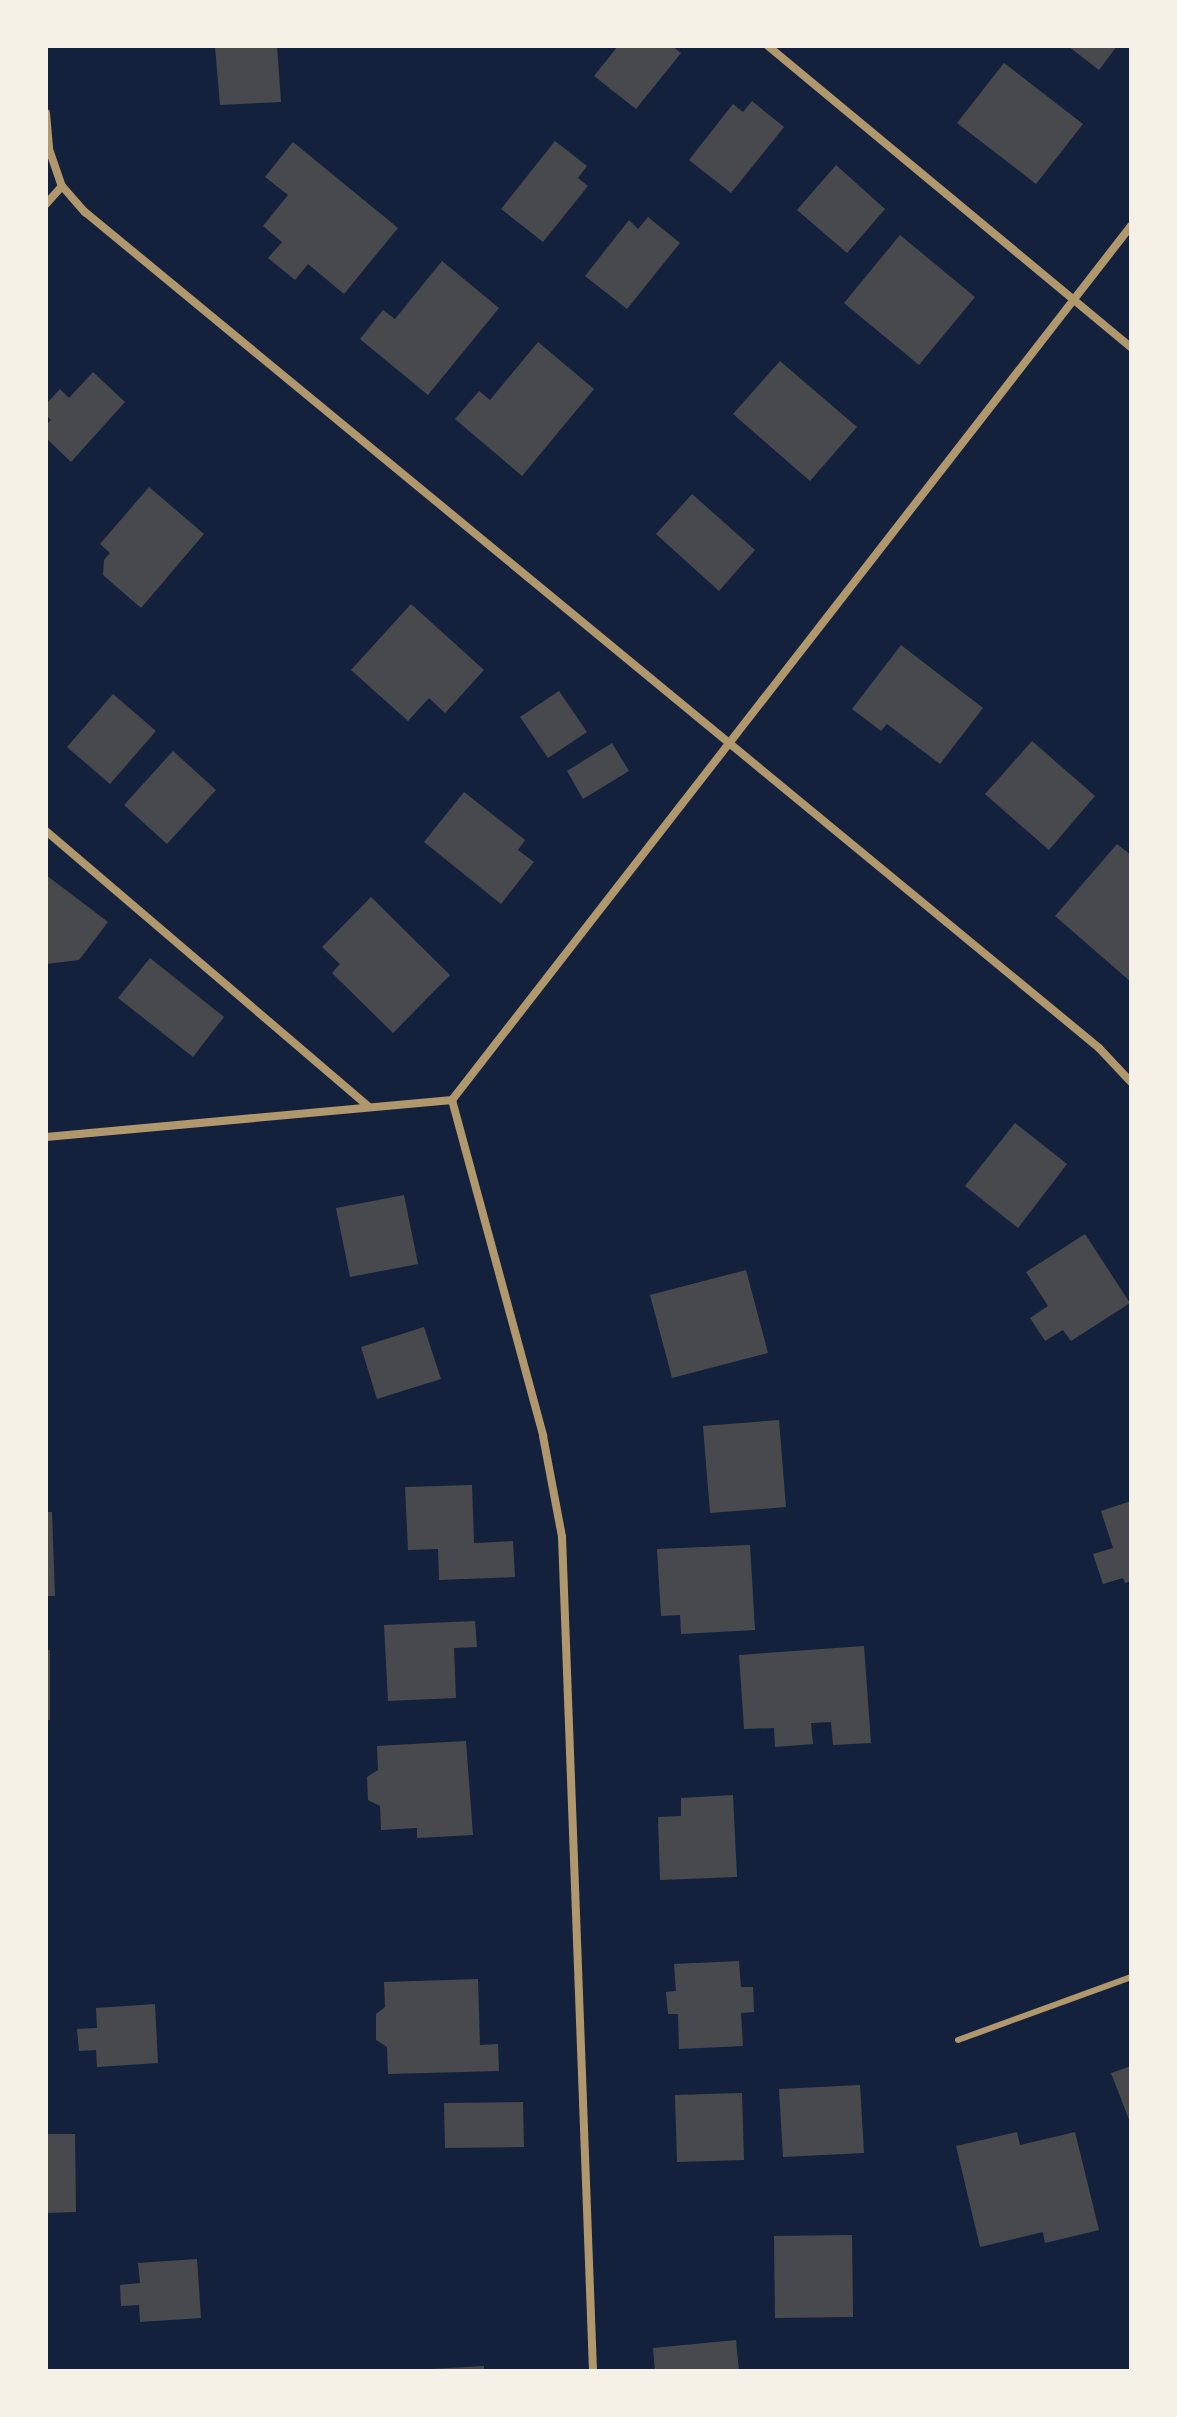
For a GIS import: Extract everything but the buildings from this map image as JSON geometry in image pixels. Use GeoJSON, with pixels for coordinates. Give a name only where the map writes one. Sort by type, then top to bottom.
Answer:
{"type":"FeatureCollection","features":[{"type":"Feature","properties":{"kind":"street"},"geometry":{"type":"LineString","coordinates":[[768,46],[1131,347]]}},
{"type":"Feature","properties":{"kind":"street"},"geometry":{"type":"LineString","coordinates":[[46,113],[49,149],[62,186],[85,212],[731,741],[1099,1048],[1131,1082]]}},
{"type":"Feature","properties":{"kind":"street"},"geometry":{"type":"LineString","coordinates":[[46,204],[62,186]]}},
{"type":"Feature","properties":{"kind":"street"},"geometry":{"type":"LineString","coordinates":[[46,1137],[452,1100],[1131,226]]}},
{"type":"Feature","properties":{"kind":"street"},"geometry":{"type":"LineString","coordinates":[[46,831],[368,1106]]}},
{"type":"Feature","properties":{"kind":"street"},"geometry":{"type":"LineString","coordinates":[[452,1100],[543,1436],[562,1537],[593,2371]]}},
{"type":"Feature","properties":{"kind":"lane"},"geometry":{"type":"LineString","coordinates":[[958,2040],[1131,1977]]}}]}
